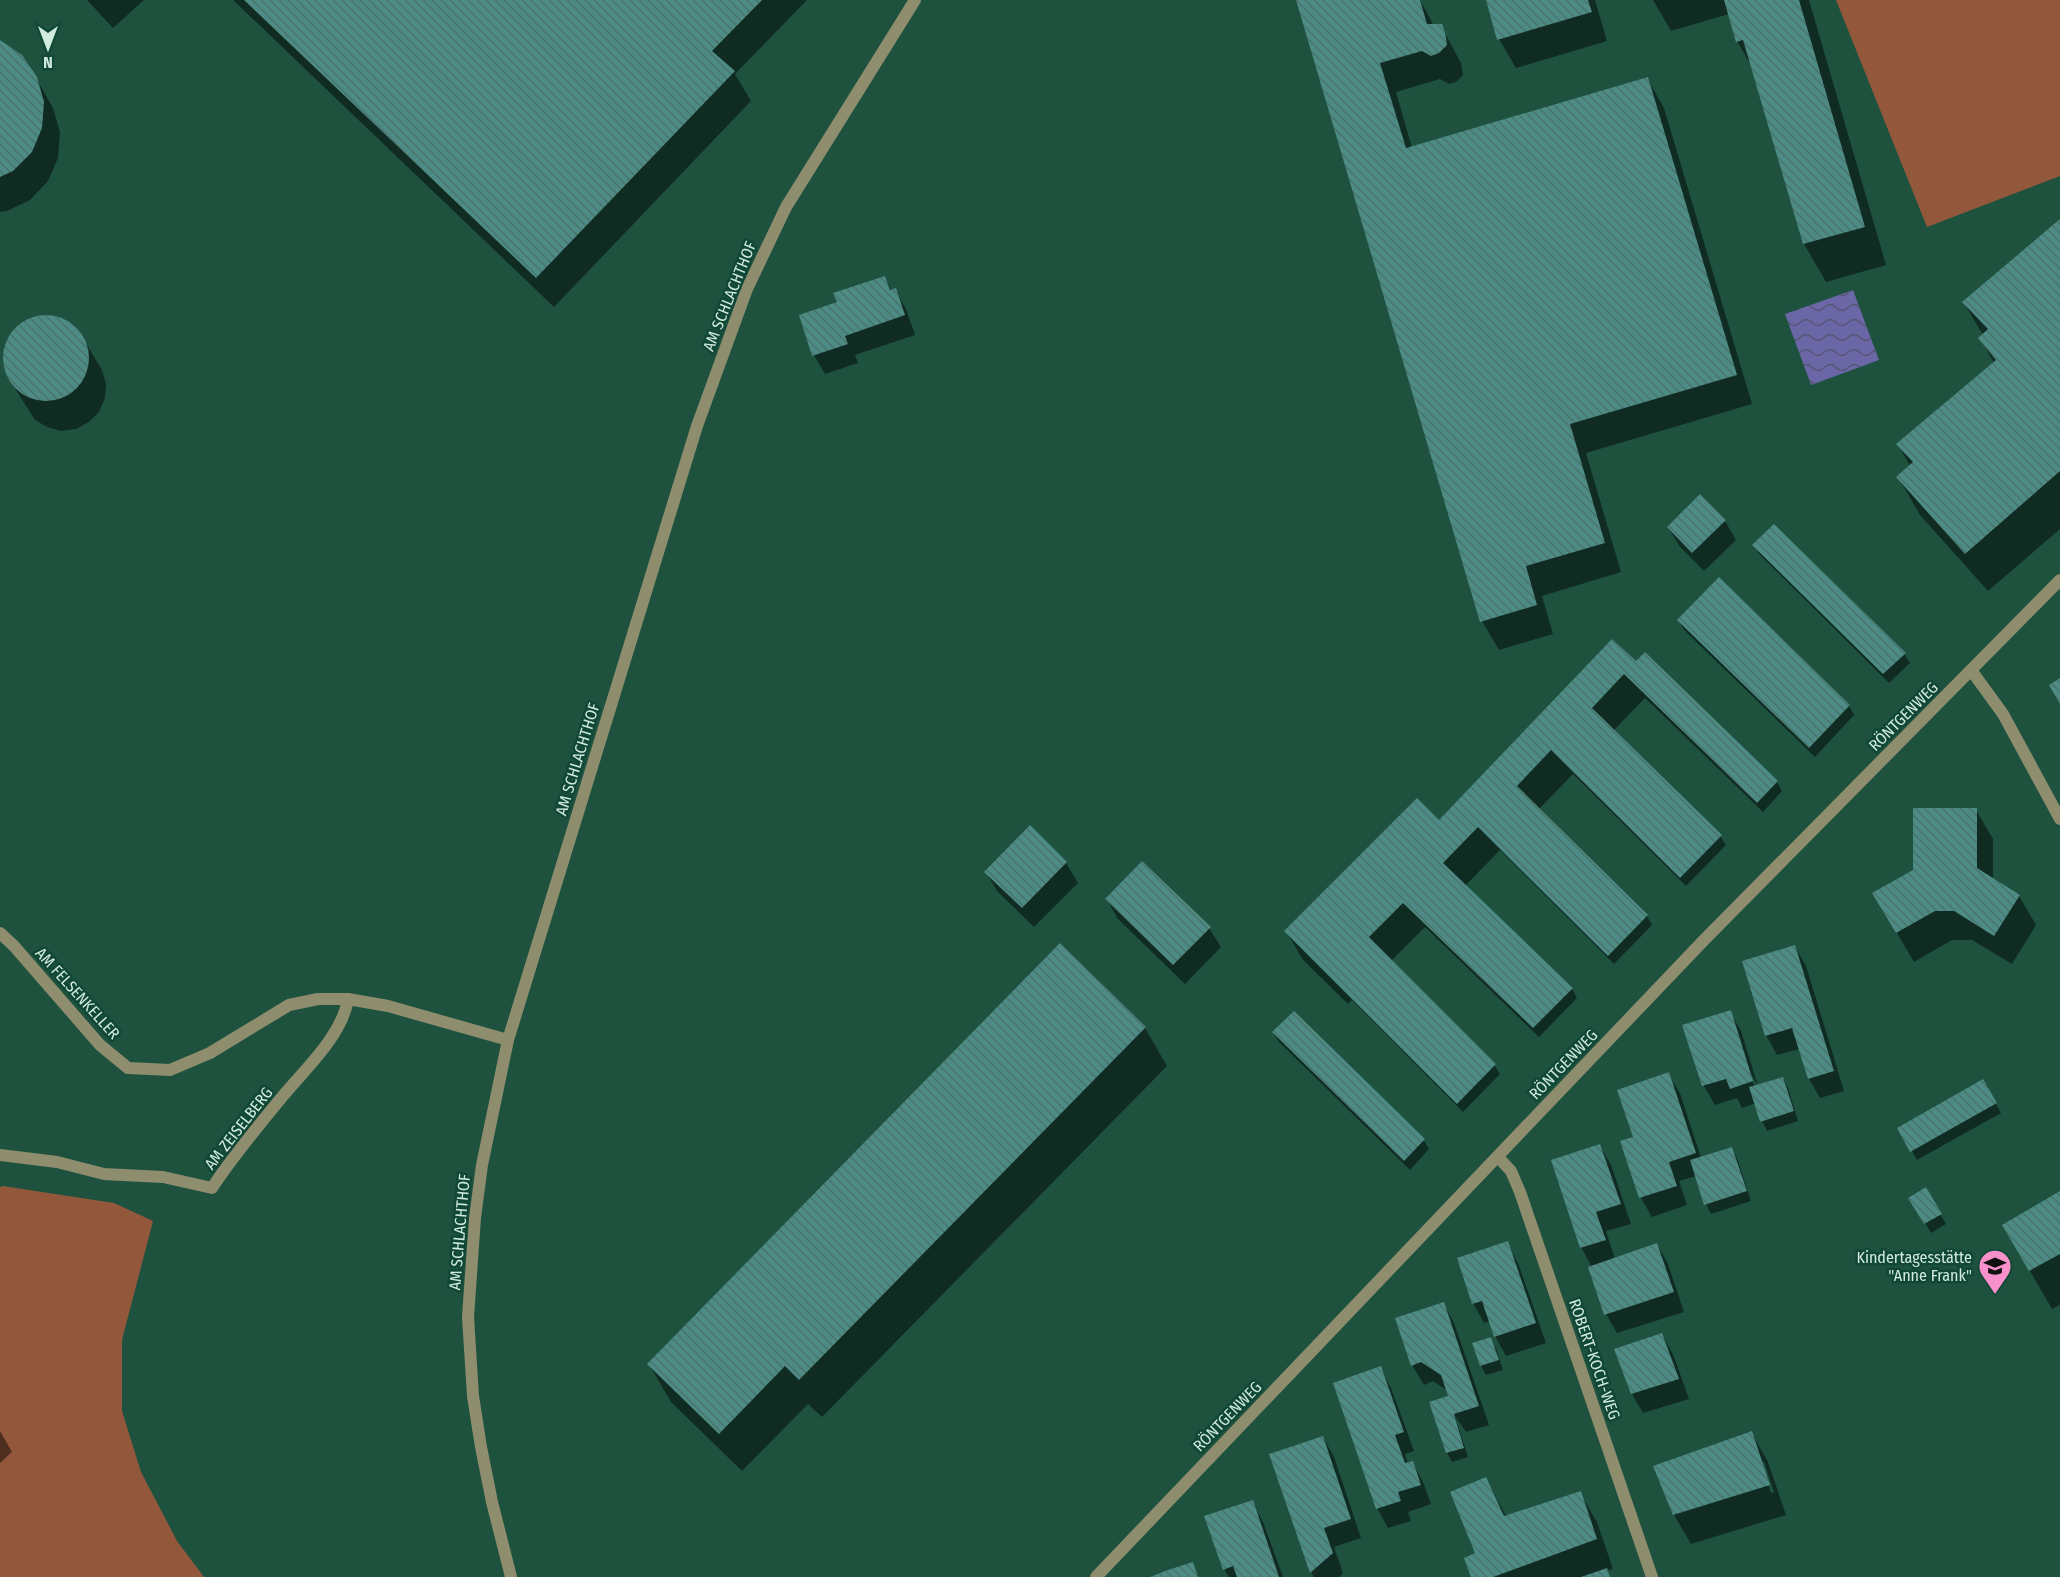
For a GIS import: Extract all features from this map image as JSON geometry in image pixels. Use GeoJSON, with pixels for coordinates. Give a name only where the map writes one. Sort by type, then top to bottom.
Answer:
{"type":"FeatureCollection","features":[{"type":"Feature","properties":{"kind":"street","name":"AM SCHLACHTHOF"},"geometry":{"type":"LineString","coordinates":[[511,1577],[481,1447],[473,1396],[468,1317],[475,1218],[482,1165],[508,1040],[698,426],[747,289],[786,207],[915,0]]}},
{"type":"Feature","properties":{"kind":"street","name":"RÖNTGENWEG"},"geometry":{"type":"LineString","coordinates":[[1096,1577],[1722,922],[2060,580]]}},
{"type":"Feature","properties":{"kind":"street"},"geometry":{"type":"LineString","coordinates":[[1971,670],[2003,714],[2060,819]]}},
{"type":"Feature","properties":{"kind":"street","name":"AM FELSENKELLER"},"geometry":{"type":"LineString","coordinates":[[0,933],[100,1045],[128,1068],[170,1070],[210,1053],[289,1005],[318,999],[348,999],[388,1006],[508,1040]]}},
{"type":"Feature","properties":{"kind":"street","name":"AM ZEISELBERG"},"geometry":{"type":"LineString","coordinates":[[0,1155],[57,1162],[104,1174],[163,1177],[212,1188],[229,1162],[312,1063],[346,1013],[348,999]]}},
{"type":"Feature","properties":{"kind":"street","name":"ROBERT-KOCH-WEG"},"geometry":{"type":"LineString","coordinates":[[1498,1157],[1511,1171],[1520,1192],[1652,1577]]}},
{"type":"Feature","properties":{"kind":"shaded area"},"geometry":{"type":"Polygon","coordinates":[[[1836,0],[2060,0],[2060,176],[1927,227],[1836,0]]]}},
{"type":"Feature","properties":{"kind":"shaded area"},"geometry":{"type":"Polygon","coordinates":[[[0,1187],[114,1203],[153,1221],[122,1340],[122,1411],[141,1472],[177,1541],[204,1577],[0,1577],[0,1187]]]}},
{"type":"Feature","properties":{"kind":"water"},"geometry":{"type":"Polygon","coordinates":[[[1853,290],[1879,360],[1811,385],[1785,314],[1853,290]]]}},
{"type":"Feature","properties":{"kind":"building"},"geometry":{"type":"Polygon","coordinates":[[[244,0],[762,0],[712,51],[735,71],[536,278],[244,0]]]}},
{"type":"Feature","properties":{"kind":"building"},"geometry":{"type":"Polygon","coordinates":[[[1296,0],[1420,0],[1427,24],[1442,24],[1447,45],[1439,53],[1431,56],[1422,51],[1380,63],[1406,148],[1648,77],[1737,375],[1570,424],[1605,543],[1526,566],[1537,605],[1480,622],[1296,0]]]}},
{"type":"Feature","properties":{"kind":"building"},"geometry":{"type":"Polygon","coordinates":[[[1486,0],[1588,0],[1592,12],[1497,40],[1486,0]]]}},
{"type":"Feature","properties":{"kind":"building"},"geometry":{"type":"Polygon","coordinates":[[[1724,0],[1799,0],[1865,227],[1803,244],[1743,40],[1736,42],[1724,0]]]}},
{"type":"Feature","properties":{"kind":"building"},"geometry":{"type":"Polygon","coordinates":[[[0,40],[22,55],[37,77],[44,102],[42,128],[32,152],[13,171],[0,177],[0,40]]]}},
{"type":"Feature","properties":{"kind":"building"},"geometry":{"type":"Polygon","coordinates":[[[2060,219],[2060,471],[1965,554],[1896,477],[1913,462],[1896,444],[1996,360],[1978,338],[1988,329],[1962,302],[2060,219]]]}},
{"type":"Feature","properties":{"kind":"building"},"geometry":{"type":"Polygon","coordinates":[[[885,276],[890,290],[896,288],[905,315],[845,336],[848,344],[812,356],[799,315],[837,302],[833,293],[885,276]]]}},
{"type":"Feature","properties":{"kind":"building"},"geometry":{"type":"Polygon","coordinates":[[[38,315],[54,315],[77,327],[86,341],[89,358],[86,375],[77,389],[54,401],[38,401],[22,394],[10,382],[3,366],[3,350],[10,334],[22,322],[38,315]]]}},
{"type":"Feature","properties":{"kind":"building"},"geometry":{"type":"Polygon","coordinates":[[[1700,494],[1726,520],[1692,553],[1667,527],[1700,494]]]}},
{"type":"Feature","properties":{"kind":"building"},"geometry":{"type":"Polygon","coordinates":[[[1774,524],[1906,653],[1883,674],[1752,545],[1774,524]]]}},
{"type":"Feature","properties":{"kind":"building"},"geometry":{"type":"Polygon","coordinates":[[[1719,577],[1850,705],[1809,748],[1677,620],[1719,577]]]}},
{"type":"Feature","properties":{"kind":"building"},"geometry":{"type":"Polygon","coordinates":[[[1612,639],[1636,661],[1645,652],[1778,781],[1757,803],[1624,674],[1592,708],[1722,835],[1680,878],[1551,750],[1517,786],[1648,915],[1608,956],[1478,827],[1443,863],[1573,988],[1533,1028],[1403,903],[1369,937],[1496,1064],[1457,1104],[1284,931],[1417,798],[1439,820],[1612,639]]]}},
{"type":"Feature","properties":{"kind":"building"},"geometry":{"type":"Polygon","coordinates":[[[2060,678],[2060,704],[2049,685],[2060,678]]]}},
{"type":"Feature","properties":{"kind":"building"},"geometry":{"type":"Polygon","coordinates":[[[1913,808],[1977,808],[1977,868],[2020,895],[1994,936],[1954,911],[1935,911],[1896,933],[1872,893],[1913,870],[1913,808]]]}},
{"type":"Feature","properties":{"kind":"building"},"geometry":{"type":"Polygon","coordinates":[[[1030,825],[1067,862],[1022,908],[984,872],[1030,825]]]}},
{"type":"Feature","properties":{"kind":"building"},"geometry":{"type":"Polygon","coordinates":[[[1142,861],[1211,927],[1173,965],[1105,899],[1142,861]]]}},
{"type":"Feature","properties":{"kind":"building"},"geometry":{"type":"Polygon","coordinates":[[[1060,943],[1146,1027],[799,1380],[785,1366],[719,1434],[647,1364],[1060,943]]]}},
{"type":"Feature","properties":{"kind":"building"},"geometry":{"type":"Polygon","coordinates":[[[1795,945],[1834,1071],[1808,1079],[1792,1028],[1765,1036],[1742,961],[1795,945]]]}},
{"type":"Feature","properties":{"kind":"building"},"geometry":{"type":"Polygon","coordinates":[[[1731,1010],[1753,1081],[1730,1089],[1726,1079],[1702,1086],[1682,1025],[1731,1010]]]}},
{"type":"Feature","properties":{"kind":"building"},"geometry":{"type":"Polygon","coordinates":[[[1294,1011],[1425,1139],[1404,1161],[1272,1032],[1294,1011]]]}},
{"type":"Feature","properties":{"kind":"building"},"geometry":{"type":"Polygon","coordinates":[[[1669,1072],[1696,1153],[1669,1162],[1677,1186],[1639,1198],[1620,1141],[1633,1137],[1617,1090],[1669,1072]]]}},
{"type":"Feature","properties":{"kind":"building"},"geometry":{"type":"Polygon","coordinates":[[[1783,1077],[1794,1111],[1760,1122],[1749,1087],[1783,1077]]]}},
{"type":"Feature","properties":{"kind":"building"},"geometry":{"type":"Polygon","coordinates":[[[1983,1079],[1997,1103],[1910,1152],[1897,1128],[1983,1079]]]}},
{"type":"Feature","properties":{"kind":"building"},"geometry":{"type":"Polygon","coordinates":[[[1600,1144],[1621,1204],[1596,1212],[1606,1240],[1580,1248],[1551,1160],[1600,1144]]]}},
{"type":"Feature","properties":{"kind":"building"},"geometry":{"type":"Polygon","coordinates":[[[1732,1147],[1747,1191],[1704,1205],[1690,1160],[1732,1147]]]}},
{"type":"Feature","properties":{"kind":"building"},"geometry":{"type":"Polygon","coordinates":[[[1926,1187],[1942,1214],[1924,1224],[1908,1198],[1926,1187]]]}},
{"type":"Feature","properties":{"kind":"building"},"geometry":{"type":"Polygon","coordinates":[[[2060,1191],[2060,1254],[2029,1271],[2002,1225],[2060,1191]]]}},
{"type":"Feature","properties":{"kind":"building"},"geometry":{"type":"Polygon","coordinates":[[[1508,1241],[1536,1323],[1494,1337],[1482,1301],[1472,1304],[1457,1258],[1508,1241]]]}},
{"type":"Feature","properties":{"kind":"building"},"geometry":{"type":"Polygon","coordinates":[[[1657,1243],[1674,1292],[1604,1315],[1588,1267],[1657,1243]]]}},
{"type":"Feature","properties":{"kind":"building"},"geometry":{"type":"Polygon","coordinates":[[[1444,1302],[1479,1406],[1454,1414],[1464,1448],[1446,1453],[1429,1402],[1448,1396],[1441,1375],[1421,1362],[1411,1366],[1395,1318],[1444,1302]]]}},
{"type":"Feature","properties":{"kind":"building"},"geometry":{"type":"Polygon","coordinates":[[[1662,1333],[1679,1379],[1631,1394],[1614,1349],[1662,1333]]]}},
{"type":"Feature","properties":{"kind":"building"},"geometry":{"type":"Polygon","coordinates":[[[1491,1337],[1499,1360],[1480,1366],[1472,1343],[1491,1337]]]}},
{"type":"Feature","properties":{"kind":"building"},"geometry":{"type":"Polygon","coordinates":[[[1381,1366],[1404,1432],[1395,1435],[1405,1463],[1413,1461],[1421,1485],[1398,1492],[1401,1501],[1376,1509],[1333,1383],[1381,1366]]]}},
{"type":"Feature","properties":{"kind":"building"},"geometry":{"type":"Polygon","coordinates":[[[1752,1431],[1770,1485],[1673,1515],[1653,1466],[1752,1431]]]}},
{"type":"Feature","properties":{"kind":"building"},"geometry":{"type":"Polygon","coordinates":[[[1323,1436],[1351,1519],[1324,1528],[1333,1553],[1310,1573],[1269,1454],[1323,1436]]]}},
{"type":"Feature","properties":{"kind":"building"},"geometry":{"type":"Polygon","coordinates":[[[1486,1477],[1504,1516],[1581,1491],[1597,1539],[1493,1577],[1471,1577],[1464,1558],[1475,1553],[1450,1492],[1486,1477]]]}},
{"type":"Feature","properties":{"kind":"building"},"geometry":{"type":"Polygon","coordinates":[[[1253,1500],[1279,1577],[1237,1577],[1233,1566],[1223,1570],[1204,1516],[1253,1500]]]}},
{"type":"Feature","properties":{"kind":"building"},"geometry":{"type":"Polygon","coordinates":[[[1193,1562],[1198,1577],[1150,1577],[1168,1570],[1193,1562]]]}},
{"type":"Feature","properties":{"kind":"building"},"geometry":{"type":"Polygon","coordinates":[[[1607,1568],[1610,1577],[1581,1577],[1607,1568]]]}},
{"type":"Feature","properties":{"kind":"place","name":"Kindertagesstätte \"Anne Frank\""},"geometry":{"type":"Point","coordinates":[1995,1295]}}]}
